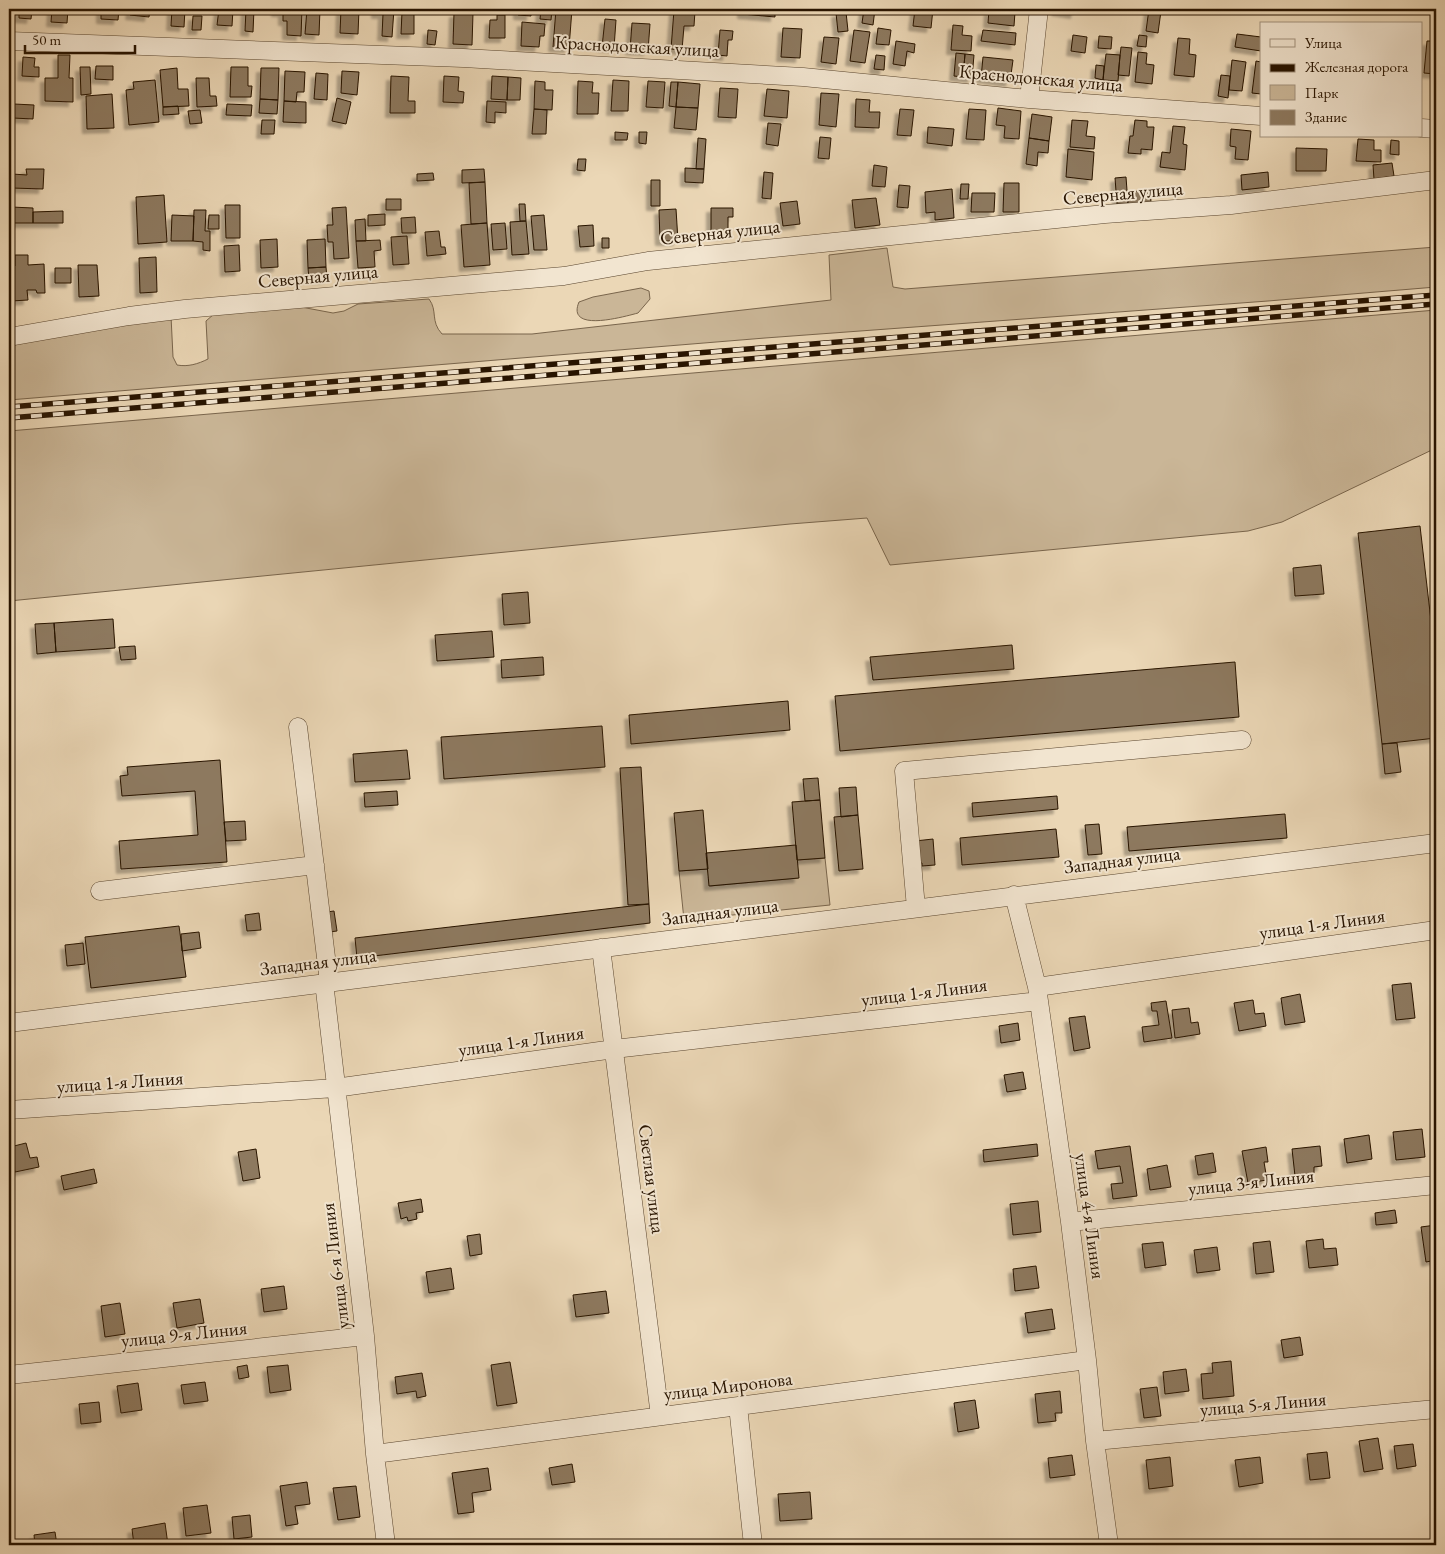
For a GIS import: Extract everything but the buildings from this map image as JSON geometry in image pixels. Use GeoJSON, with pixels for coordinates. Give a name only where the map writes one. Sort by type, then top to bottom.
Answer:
{"type":"FeatureCollection","features":[{"type":"Feature","properties":{"kind":"street"},"geometry":{"type":"LineString","coordinates":[[1029,99],[1039,9]]}},
{"type":"Feature","properties":{"kind":"street","name":"Краснодонская улица"},"geometry":{"type":"LineString","coordinates":[[9,41],[463,58],[803,76],[1029,99],[1260,116]]}},
{"type":"Feature","properties":{"kind":"street"},"geometry":{"type":"LineString","coordinates":[[1422,128],[1436,129]]}},
{"type":"Feature","properties":{"kind":"street","name":"Северная улица"},"geometry":{"type":"LineString","coordinates":[[9,337],[129,316],[185,309],[564,276],[648,260],[1105,214],[1231,206],[1436,180]]}},
{"type":"Feature","properties":{"kind":"street","name":"улица 6-я Линия"},"geometry":{"type":"LineString","coordinates":[[298,727],[315,865],[336,1088],[365,1336],[375,1454],[386,1545]]}},
{"type":"Feature","properties":{"kind":"street"},"geometry":{"type":"LineString","coordinates":[[916,908],[904,771],[1242,740]]}},
{"type":"Feature","properties":{"kind":"street","name":"Западная улица"},"geometry":{"type":"LineString","coordinates":[[9,1023],[1436,842]]}},
{"type":"Feature","properties":{"kind":"street"},"geometry":{"type":"LineString","coordinates":[[100,891],[315,865]]}},
{"type":"Feature","properties":{"kind":"street","name":"улица 4-я Линия"},"geometry":{"type":"LineString","coordinates":[[1014,895],[1038,994],[1070,1222],[1087,1360],[1094,1441],[1109,1545]]}},
{"type":"Feature","properties":{"kind":"street","name":"улица 1-я Линия"},"geometry":{"type":"LineString","coordinates":[[9,1110],[336,1088],[614,1049],[1038,994],[1436,930]]}},
{"type":"Feature","properties":{"kind":"street","name":"Светлая улица"},"geometry":{"type":"LineString","coordinates":[[601,948],[660,1416]]}},
{"type":"Feature","properties":{"kind":"street","name":"улица 3-я Линия"},"geometry":{"type":"LineString","coordinates":[[1070,1222],[1436,1185]]}},
{"type":"Feature","properties":{"kind":"street","name":"улица 9-я Линия"},"geometry":{"type":"LineString","coordinates":[[9,1375],[365,1336]]}},
{"type":"Feature","properties":{"kind":"street","name":"улица Миронова"},"geometry":{"type":"LineString","coordinates":[[375,1454],[1087,1360]]}},
{"type":"Feature","properties":{"kind":"street"},"geometry":{"type":"LineString","coordinates":[[738,1406],[753,1545]]}},
{"type":"Feature","properties":{"kind":"street","name":"улица 5-я Линия"},"geometry":{"type":"LineString","coordinates":[[1094,1441],[1436,1409]]}},
{"type":"Feature","properties":{"kind":"green space"},"geometry":{"type":"Polygon","coordinates":[[[1436,247],[1436,287],[765,338],[9,400],[9,343],[171,316],[173,357],[177,365],[185,366],[197,364],[208,359],[206,321],[214,314],[301,307],[333,313],[344,311],[358,304],[429,299],[432,303],[436,325],[442,334],[532,334],[831,300],[829,255],[887,248],[893,287],[905,289],[1436,247]]]}},
{"type":"Feature","properties":{"kind":"green space"},"geometry":{"type":"Polygon","coordinates":[[[641,288],[649,291],[650,299],[638,313],[598,321],[581,317],[577,312],[579,302],[593,297],[641,288]]]}},
{"type":"Feature","properties":{"kind":"green space"},"geometry":{"type":"Polygon","coordinates":[[[1436,310],[1436,448],[1282,522],[1248,531],[890,565],[867,518],[9,601],[9,431],[1436,310]]]}},
{"type":"Feature","properties":{"kind":"green space"},"geometry":{"type":"Polygon","coordinates":[[[825,858],[830,905],[684,920],[679,871],[708,869],[710,886],[798,878],[797,860],[825,858]]]}},
{"type":"Feature","properties":{"kind":"railway"},"geometry":{"type":"LineString","coordinates":[[9,407],[1436,295]]}},
{"type":"Feature","properties":{"kind":"railway"},"geometry":{"type":"LineString","coordinates":[[9,418],[1436,304]]}}]}
